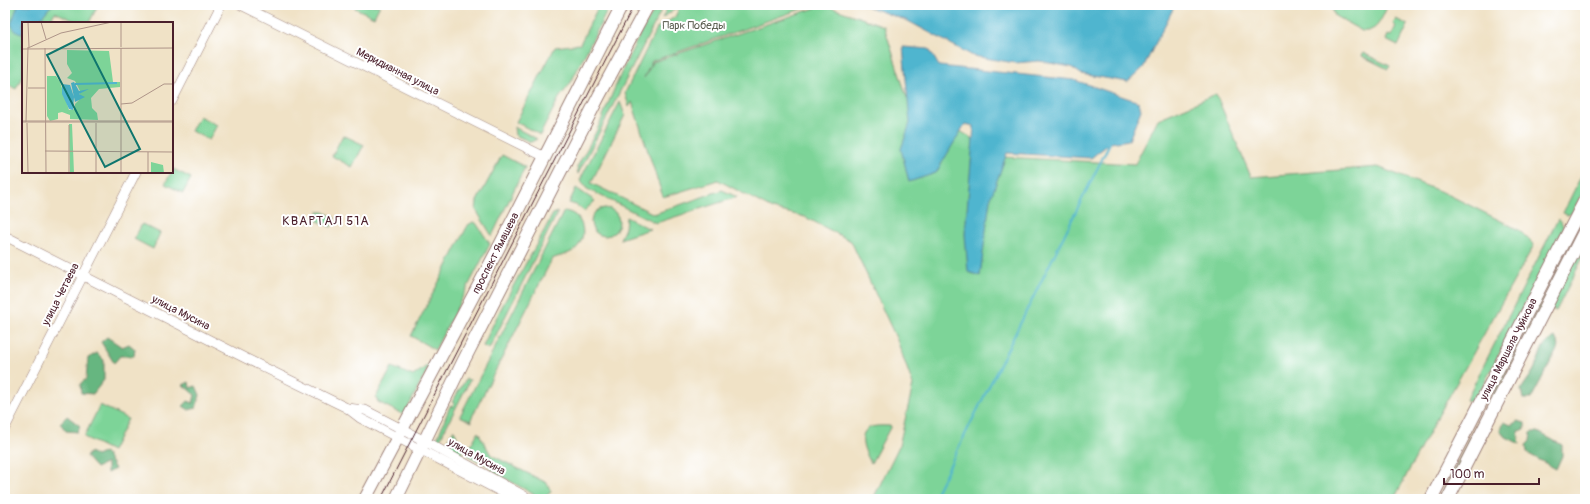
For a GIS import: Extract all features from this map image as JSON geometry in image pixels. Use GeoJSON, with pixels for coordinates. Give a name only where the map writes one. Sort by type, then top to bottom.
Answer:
{"type":"FeatureCollection","features":[{"type":"Feature","properties":{"kind":"main road","name":"проспект Ямашева"},"geometry":{"type":"LineString","coordinates":[[365,499],[401,434],[622,5]]}},
{"type":"Feature","properties":{"kind":"main road","name":"проспект Ямашева"},"geometry":{"type":"LineString","coordinates":[[396,499],[599,96],[648,5]]}},
{"type":"Feature","properties":{"kind":"main road","name":"улица Маршала Чуйкова"},"geometry":{"type":"LineString","coordinates":[[1431,499],[1585,200]]}},
{"type":"Feature","properties":{"kind":"main road","name":"улица Маршала Чуйкова"},"geometry":{"type":"LineString","coordinates":[[1448,499],[1585,230]]}},
{"type":"Feature","properties":{"kind":"street"},"geometry":{"type":"LineString","coordinates":[[173,99],[221,5]]}},
{"type":"Feature","properties":{"kind":"street","name":"Меридианная улица"},"geometry":{"type":"LineString","coordinates":[[241,5],[545,157]]}},
{"type":"Feature","properties":{"kind":"street","name":"улица Четаева"},"geometry":{"type":"LineString","coordinates":[[5,428],[135,173]]}},
{"type":"Feature","properties":{"kind":"street","name":"улица Мусина"},"geometry":{"type":"LineString","coordinates":[[5,236],[299,386],[347,408],[363,409],[401,434],[530,499]]}},
{"type":"Feature","properties":{"kind":"street","name":"улица Мусина"},"geometry":{"type":"LineString","coordinates":[[423,445],[515,499]]}},
{"type":"Feature","properties":{"kind":"green space"},"geometry":{"type":"Polygon","coordinates":[[[6,5],[98,5],[90,22],[77,22],[55,12],[50,22],[22,22],[22,77],[16,89],[5,83],[6,5]]]}},
{"type":"Feature","properties":{"kind":"green space"},"geometry":{"type":"Polygon","coordinates":[[[356,5],[380,5],[374,17],[355,8],[356,5]]]}},
{"type":"Feature","properties":{"kind":"green space"},"geometry":{"type":"Polygon","coordinates":[[[599,5],[610,5],[570,84],[559,98],[540,135],[516,122],[555,47],[580,44],[599,5]]]}},
{"type":"Feature","properties":{"kind":"green space"},"geometry":{"type":"Polygon","coordinates":[[[658,5],[664,5],[578,174],[577,167],[598,127],[626,62],[641,32],[658,5]]]}},
{"type":"Feature","properties":{"kind":"green space","name":"Парк Победы"},"geometry":{"type":"Polygon","coordinates":[[[669,5],[813,5],[652,61],[644,78],[653,62],[824,5],[884,26],[907,98],[1002,157],[1135,164],[1158,119],[1216,94],[1251,177],[1378,167],[1447,194],[1519,230],[1534,245],[1428,434],[1394,499],[873,499],[899,446],[913,385],[897,340],[851,241],[805,217],[772,209],[718,180],[663,197],[632,102],[629,107],[625,93],[657,28],[675,17],[680,6],[662,18],[669,5]]]}},
{"type":"Feature","properties":{"kind":"green space"},"geometry":{"type":"Polygon","coordinates":[[[1331,5],[1388,5],[1376,27],[1367,31],[1362,31],[1335,16],[1331,5]]]}},
{"type":"Feature","properties":{"kind":"green space"},"geometry":{"type":"Polygon","coordinates":[[[1396,19],[1408,25],[1398,46],[1386,40],[1388,35],[1391,36],[1396,26],[1393,24],[1396,19]]]}},
{"type":"Feature","properties":{"kind":"green space"},"geometry":{"type":"Polygon","coordinates":[[[1363,53],[1390,66],[1388,69],[1362,56],[1363,53]]]}},
{"type":"Feature","properties":{"kind":"green space"},"geometry":{"type":"Polygon","coordinates":[[[620,102],[625,115],[591,183],[654,214],[722,190],[737,197],[656,223],[587,189],[580,180],[620,102]]]}},
{"type":"Feature","properties":{"kind":"green space"},"geometry":{"type":"Polygon","coordinates":[[[199,116],[217,125],[209,140],[191,131],[199,116]]]}},
{"type":"Feature","properties":{"kind":"green space"},"geometry":{"type":"Polygon","coordinates":[[[514,127],[537,139],[531,142],[515,135],[514,127]]]}},
{"type":"Feature","properties":{"kind":"green space"},"geometry":{"type":"Polygon","coordinates":[[[343,135],[364,145],[352,167],[332,156],[343,135]]]}},
{"type":"Feature","properties":{"kind":"green space"},"geometry":{"type":"Polygon","coordinates":[[[502,155],[525,167],[492,236],[476,210],[477,201],[502,155]]]}},
{"type":"Feature","properties":{"kind":"green space"},"geometry":{"type":"Polygon","coordinates":[[[173,169],[191,178],[183,193],[165,184],[171,173],[173,173],[173,169]]]}},
{"type":"Feature","properties":{"kind":"green space"},"geometry":{"type":"Polygon","coordinates":[[[1584,170],[1585,188],[1572,213],[1567,215],[1563,213],[1584,170]]]}},
{"type":"Feature","properties":{"kind":"green space"},"geometry":{"type":"Polygon","coordinates":[[[576,188],[595,201],[584,211],[576,205],[569,203],[576,188]]]}},
{"type":"Feature","properties":{"kind":"green space"},"geometry":{"type":"Polygon","coordinates":[[[605,208],[615,212],[619,222],[615,232],[605,236],[595,232],[591,222],[595,212],[605,208]]]}},
{"type":"Feature","properties":{"kind":"green space"},"geometry":{"type":"Polygon","coordinates":[[[564,211],[577,217],[580,222],[583,234],[581,240],[573,251],[552,259],[471,419],[472,422],[460,416],[564,211]]]}},
{"type":"Feature","properties":{"kind":"green space"},"geometry":{"type":"Polygon","coordinates":[[[318,212],[324,212],[335,218],[331,227],[315,219],[318,212]]]}},
{"type":"Feature","properties":{"kind":"green space"},"geometry":{"type":"Polygon","coordinates":[[[558,212],[489,349],[483,346],[508,296],[553,214],[558,212]]]}},
{"type":"Feature","properties":{"kind":"green space"},"geometry":{"type":"Polygon","coordinates":[[[1585,213],[1585,222],[1443,499],[1439,499],[1585,213]]]}},
{"type":"Feature","properties":{"kind":"green space"},"geometry":{"type":"Polygon","coordinates":[[[626,217],[650,229],[620,239],[625,228],[626,217]]]}},
{"type":"Feature","properties":{"kind":"green space"},"geometry":{"type":"Polygon","coordinates":[[[1558,219],[1564,227],[1474,403],[1466,400],[1558,219]]]}},
{"type":"Feature","properties":{"kind":"green space"},"geometry":{"type":"Polygon","coordinates":[[[473,222],[476,223],[490,244],[435,350],[411,336],[468,225],[473,222]]]}},
{"type":"Feature","properties":{"kind":"green space"},"geometry":{"type":"Polygon","coordinates":[[[142,224],[160,233],[153,249],[134,239],[142,224]]]}},
{"type":"Feature","properties":{"kind":"green space"},"geometry":{"type":"Polygon","coordinates":[[[1585,238],[1585,253],[1556,311],[1549,308],[1585,238]]]}},
{"type":"Feature","properties":{"kind":"green space"},"geometry":{"type":"Polygon","coordinates":[[[107,337],[122,347],[129,344],[135,349],[134,356],[120,356],[114,363],[101,342],[107,337]]]}},
{"type":"Feature","properties":{"kind":"green space"},"geometry":{"type":"Polygon","coordinates":[[[1555,337],[1559,346],[1531,399],[1523,399],[1521,390],[1535,368],[1544,346],[1555,337]]]}},
{"type":"Feature","properties":{"kind":"green space"},"geometry":{"type":"Polygon","coordinates":[[[97,353],[104,360],[104,380],[93,394],[81,393],[80,384],[86,379],[88,358],[97,353]]]}},
{"type":"Feature","properties":{"kind":"green space"},"geometry":{"type":"Polygon","coordinates":[[[431,363],[404,415],[378,402],[376,397],[392,367],[413,376],[431,363]]]}},
{"type":"Feature","properties":{"kind":"green space"},"geometry":{"type":"Polygon","coordinates":[[[466,379],[470,380],[439,441],[446,445],[454,429],[464,457],[443,446],[437,439],[450,406],[453,407],[454,403],[452,402],[466,379]]]}},
{"type":"Feature","properties":{"kind":"green space"},"geometry":{"type":"Polygon","coordinates":[[[189,382],[190,388],[196,386],[200,395],[196,408],[189,410],[183,406],[188,401],[193,403],[195,395],[183,385],[189,382]]]}},
{"type":"Feature","properties":{"kind":"green space"},"geometry":{"type":"Polygon","coordinates":[[[100,405],[128,419],[112,451],[84,437],[100,405]]]}},
{"type":"Feature","properties":{"kind":"green space"},"geometry":{"type":"Polygon","coordinates":[[[67,416],[80,426],[78,432],[66,431],[60,423],[67,416]]]}},
{"type":"Feature","properties":{"kind":"green space"},"geometry":{"type":"Polygon","coordinates":[[[1518,421],[1525,423],[1525,430],[1518,431],[1520,444],[1506,437],[1500,430],[1504,422],[1511,425],[1518,421]]]}},
{"type":"Feature","properties":{"kind":"green space"},"geometry":{"type":"Polygon","coordinates":[[[874,426],[891,426],[871,463],[863,445],[863,435],[865,431],[874,426]]]}},
{"type":"Feature","properties":{"kind":"green space"},"geometry":{"type":"Polygon","coordinates":[[[478,432],[491,455],[547,483],[551,492],[542,499],[494,472],[489,466],[469,456],[467,452],[478,432]]]}},
{"type":"Feature","properties":{"kind":"green space"},"geometry":{"type":"Polygon","coordinates":[[[1531,432],[1538,432],[1562,445],[1562,456],[1556,469],[1527,453],[1526,445],[1530,441],[1531,432]]]}},
{"type":"Feature","properties":{"kind":"green space"},"geometry":{"type":"Polygon","coordinates":[[[90,452],[96,456],[105,452],[115,469],[107,473],[107,463],[96,468],[86,457],[90,452]]]}},
{"type":"Feature","properties":{"kind":"water"},"geometry":{"type":"Polygon","coordinates":[[[18,5],[53,5],[38,22],[22,22],[22,34],[17,32],[11,24],[18,5]]]}},
{"type":"Feature","properties":{"kind":"water"},"geometry":{"type":"Polygon","coordinates":[[[863,5],[1175,5],[1143,68],[1128,82],[1081,74],[1071,67],[1039,61],[1015,63],[973,56],[908,21],[863,5]]]}},
{"type":"Feature","properties":{"kind":"water"},"geometry":{"type":"Polygon","coordinates":[[[903,47],[929,49],[939,66],[1074,80],[1139,102],[1141,110],[1129,140],[1110,143],[1091,158],[1007,153],[990,200],[980,276],[968,272],[965,234],[974,126],[965,124],[936,173],[909,182],[901,149],[910,123],[903,47]]]}},
{"type":"Feature","properties":{"kind":"waterway"},"geometry":{"type":"LineString","coordinates":[[933,499],[1110,143]]}},
{"type":"Feature","properties":{"kind":"tram line"},"geometry":{"type":"LineString","coordinates":[[381,499],[634,5]]}},
{"type":"Feature","properties":{"kind":"district","name":"КВАРТАЛ 51А"},"geometry":{"type":"Point","coordinates":[326,220]}}]}
